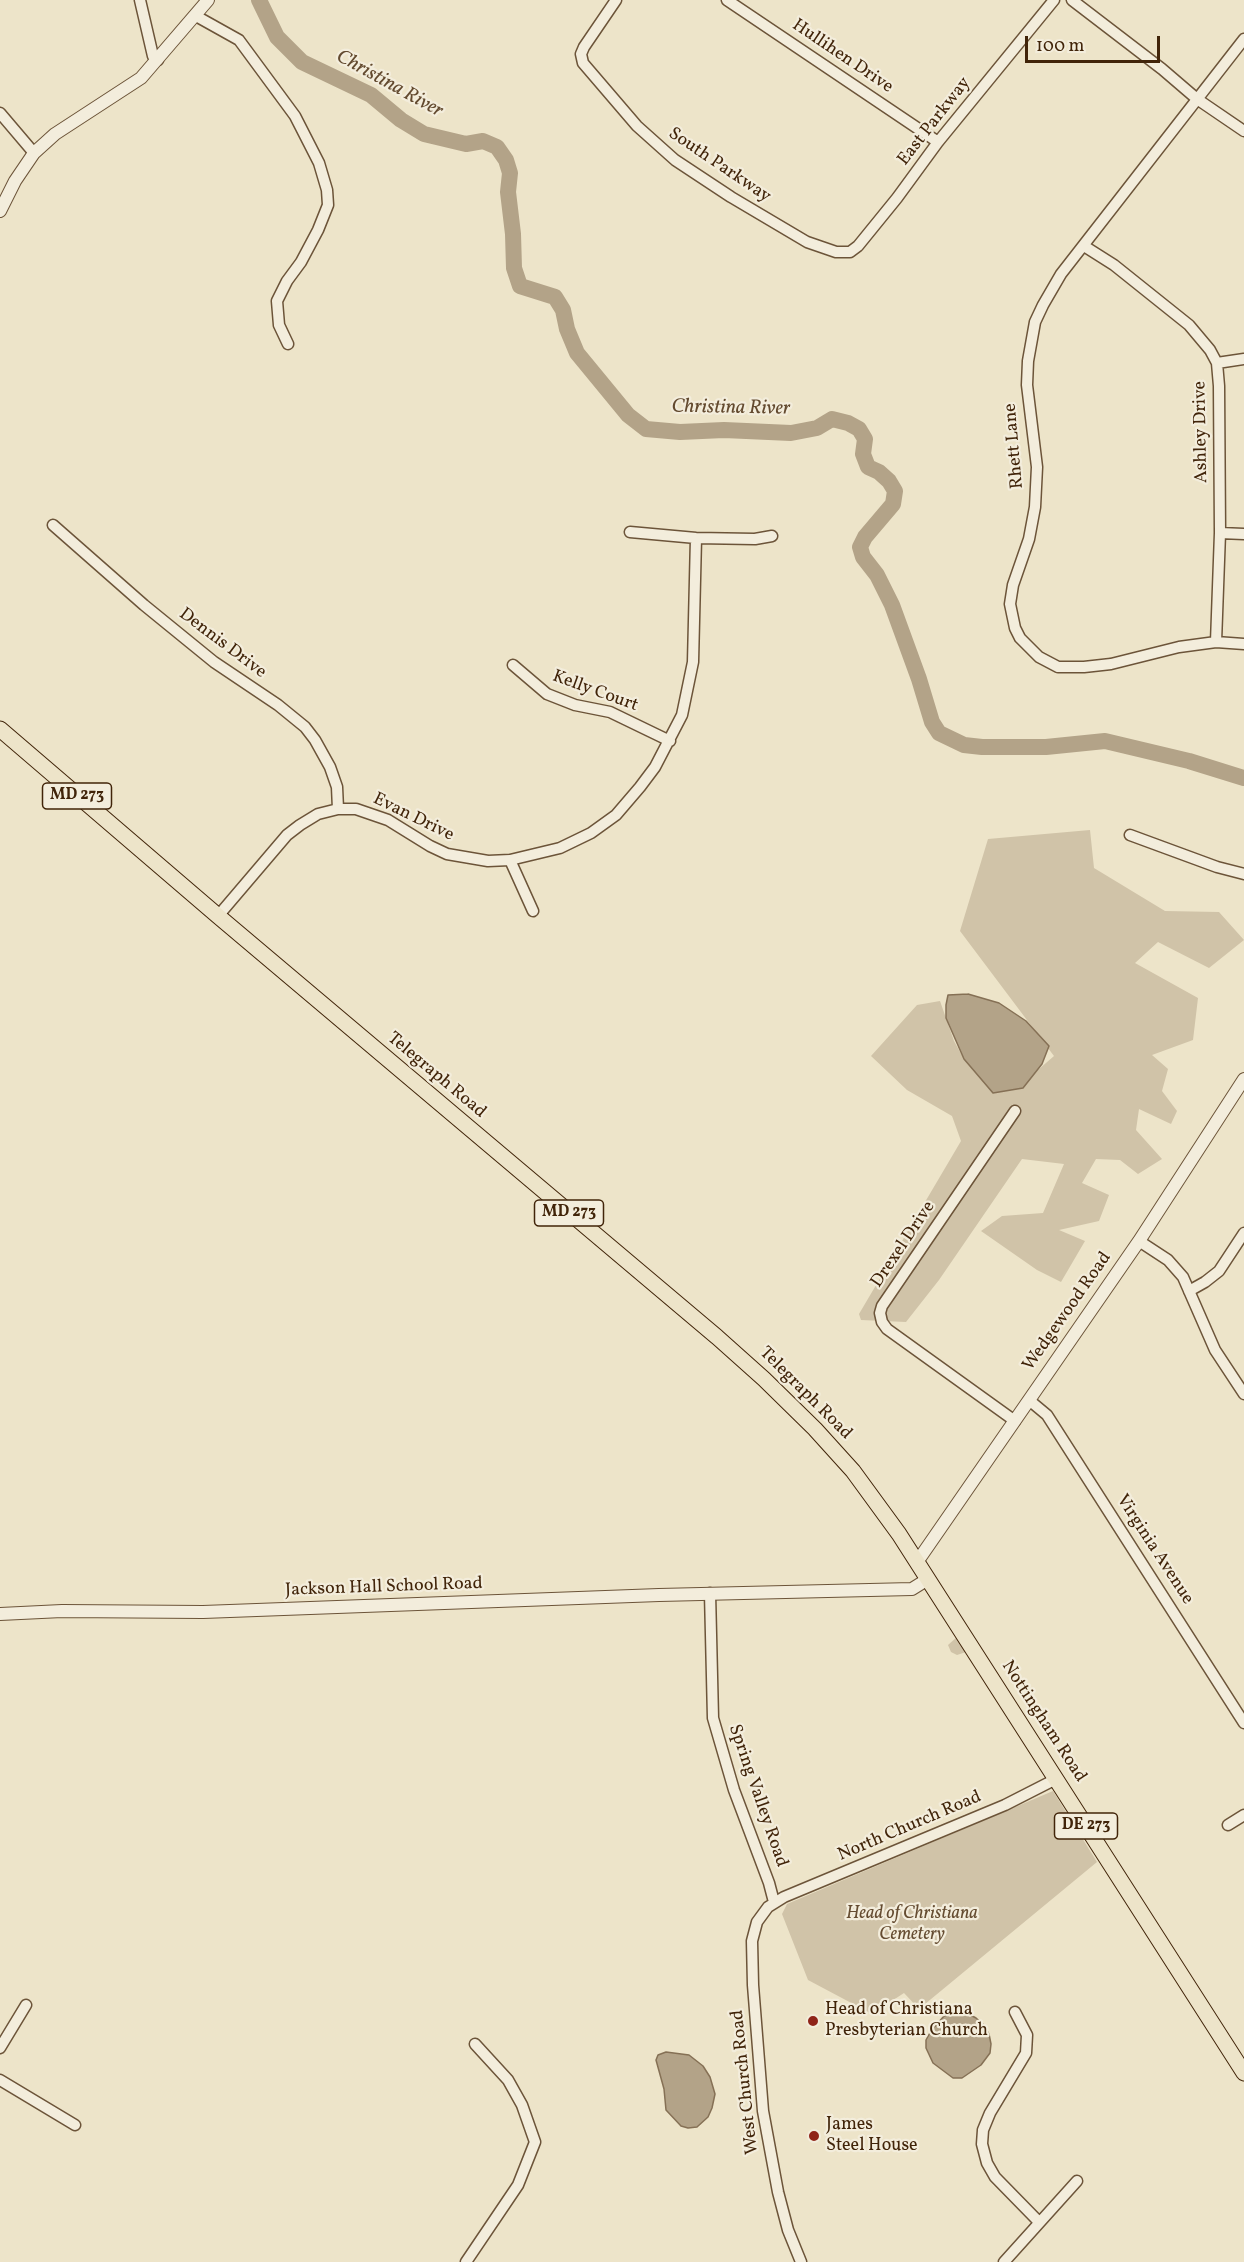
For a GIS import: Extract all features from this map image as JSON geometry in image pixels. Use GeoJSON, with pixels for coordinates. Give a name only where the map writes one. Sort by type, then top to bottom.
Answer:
{"type":"FeatureCollection","features":[{"type":"Feature","properties":{"kind":"main road","name":"Telegraph Road"},"geometry":{"type":"LineString","coordinates":[[0,729],[725,1344],[785,1398],[842,1458]]}},
{"type":"Feature","properties":{"kind":"main road","name":"Nottingham Road"},"geometry":{"type":"LineString","coordinates":[[842,1458],[884,1511],[1244,2073]]}},
{"type":"Feature","properties":{"kind":"street"},"geometry":{"type":"LineString","coordinates":[[140,0],[153,56],[158,60]]}},
{"type":"Feature","properties":{"kind":"street"},"geometry":{"type":"LineString","coordinates":[[0,211],[15,181],[34,153],[55,134],[134,84],[158,60],[208,0]]}},
{"type":"Feature","properties":{"kind":"street","name":"South Parkway"},"geometry":{"type":"LineString","coordinates":[[616,0],[590,36],[581,54],[583,63],[592,76],[637,126],[668,155],[731,197],[807,242],[836,252]]}},
{"type":"Feature","properties":{"kind":"street","name":"Hullihen Drive"},"geometry":{"type":"LineString","coordinates":[[727,0],[938,142]]}},
{"type":"Feature","properties":{"kind":"street","name":"East Parkway"},"geometry":{"type":"LineString","coordinates":[[836,252],[850,252],[858,246],[938,142],[1054,0]]}},
{"type":"Feature","properties":{"kind":"street"},"geometry":{"type":"LineString","coordinates":[[1072,0],[1197,99],[1244,131]]}},
{"type":"Feature","properties":{"kind":"street"},"geometry":{"type":"LineString","coordinates":[[196,16],[239,40],[295,116],[319,163],[327,190],[327,205],[318,230],[301,262],[287,281],[278,301],[279,325],[288,344]]}},
{"type":"Feature","properties":{"kind":"street","name":"Rhett Lane"},"geometry":{"type":"LineString","coordinates":[[1244,39],[1061,274],[1043,305],[1031,338],[1027,385],[1037,477],[1035,507],[1029,539],[1011,595],[1011,610],[1020,638],[1039,657],[1058,667],[1111,664],[1179,647],[1216,642],[1244,644]]}},
{"type":"Feature","properties":{"kind":"street"},"geometry":{"type":"LineString","coordinates":[[0,113],[34,153]]}},
{"type":"Feature","properties":{"kind":"street","name":"Ashley Drive"},"geometry":{"type":"LineString","coordinates":[[1084,246],[1114,265],[1190,326],[1210,350],[1217,363],[1220,386],[1220,533],[1216,642]]}},
{"type":"Feature","properties":{"kind":"street"},"geometry":{"type":"LineString","coordinates":[[1217,363],[1244,359]]}},
{"type":"Feature","properties":{"kind":"street","name":"Dennis Drive"},"geometry":{"type":"LineString","coordinates":[[53,525],[144,605],[214,662],[278,705],[305,727],[330,767],[337,787],[338,808]]}},
{"type":"Feature","properties":{"kind":"street"},"geometry":{"type":"LineString","coordinates":[[630,532],[696,538],[755,539],[771,536]]}},
{"type":"Feature","properties":{"kind":"street"},"geometry":{"type":"LineString","coordinates":[[1220,533],[1244,534]]}},
{"type":"Feature","properties":{"kind":"street","name":"Evan Drive"},"geometry":{"type":"LineString","coordinates":[[338,808],[356,809],[388,820],[447,854],[488,861],[510,860],[560,848],[577,841],[616,815],[640,787],[670,741],[682,715],[692,673],[696,538]]}},
{"type":"Feature","properties":{"kind":"street","name":"Kelly Court"},"geometry":{"type":"LineString","coordinates":[[513,665],[547,694],[575,705],[610,712],[670,741]]}},
{"type":"Feature","properties":{"kind":"street"},"geometry":{"type":"LineString","coordinates":[[218,916],[287,835],[318,814],[338,808]]}},
{"type":"Feature","properties":{"kind":"street"},"geometry":{"type":"LineString","coordinates":[[1130,835],[1217,867],[1244,874]]}},
{"type":"Feature","properties":{"kind":"street"},"geometry":{"type":"LineString","coordinates":[[510,860],[533,911]]}},
{"type":"Feature","properties":{"kind":"street","name":"Wedgewood Road"},"geometry":{"type":"LineString","coordinates":[[917,1562],[1139,1241],[1244,1079]]}},
{"type":"Feature","properties":{"kind":"street","name":"Drexel Drive"},"geometry":{"type":"LineString","coordinates":[[1014,1421],[887,1329],[880,1313],[882,1306],[1015,1111]]}},
{"type":"Feature","properties":{"kind":"street"},"geometry":{"type":"LineString","coordinates":[[1189,1291],[1219,1271],[1244,1233]]}},
{"type":"Feature","properties":{"kind":"street"},"geometry":{"type":"LineString","coordinates":[[1139,1241],[1176,1268],[1189,1291],[1215,1350],[1244,1394]]}},
{"type":"Feature","properties":{"kind":"street","name":"Virginia Avenue"},"geometry":{"type":"LineString","coordinates":[[1029,1400],[1047,1415],[1244,1723]]}},
{"type":"Feature","properties":{"kind":"street","name":"Jackson Hall School Road"},"geometry":{"type":"LineString","coordinates":[[0,1614],[72,1611],[203,1612],[710,1593],[912,1589],[928,1579]]}},
{"type":"Feature","properties":{"kind":"street","name":"Spring Valley Road"},"geometry":{"type":"LineString","coordinates":[[710,1593],[713,1719],[734,1790],[774,1902]]}},
{"type":"Feature","properties":{"kind":"street","name":"North Church Road"},"geometry":{"type":"LineString","coordinates":[[774,1902],[1019,1799],[1056,1779]]}},
{"type":"Feature","properties":{"kind":"street"},"geometry":{"type":"LineString","coordinates":[[1228,1825],[1244,1815]]}},
{"type":"Feature","properties":{"kind":"street","name":"West Church Road"},"geometry":{"type":"LineString","coordinates":[[774,1902],[760,1916],[752,1941],[759,2078],[770,2159],[788,2230],[801,2262]]}},
{"type":"Feature","properties":{"kind":"street"},"geometry":{"type":"LineString","coordinates":[[0,2048],[26,2005]]}},
{"type":"Feature","properties":{"kind":"street"},"geometry":{"type":"LineString","coordinates":[[1015,2012],[1027,2036],[1026,2053],[990,2113],[983,2130],[982,2144],[987,2163],[995,2177],[1039,2222]]}},
{"type":"Feature","properties":{"kind":"street"},"geometry":{"type":"LineString","coordinates":[[466,2262],[518,2185],[535,2142],[522,2105],[508,2079],[474,2044]]}},
{"type":"Feature","properties":{"kind":"street"},"geometry":{"type":"LineString","coordinates":[[0,2080],[75,2125]]}},
{"type":"Feature","properties":{"kind":"street"},"geometry":{"type":"LineString","coordinates":[[1004,2262],[1077,2181]]}},
{"type":"Feature","properties":{"kind":"green space"},"geometry":{"type":"Polygon","coordinates":[[[1090,830],[1094,868],[1165,911],[1219,912],[1244,940],[1209,968],[1158,942],[1135,963],[1198,998],[1193,1040],[1152,1055],[1168,1069],[1162,1091],[1177,1111],[1171,1124],[1139,1109],[1136,1130],[1162,1159],[1138,1174],[1120,1160],[1096,1159],[1082,1183],[1109,1195],[1099,1221],[1059,1230],[1085,1241],[1061,1282],[1037,1270],[981,1231],[1002,1216],[1043,1213],[1064,1164],[1022,1159],[939,1280],[906,1322],[861,1320],[859,1314],[961,1141],[952,1116],[907,1090],[871,1056],[917,1005],[940,1001],[954,1041],[964,1059],[1016,1089],[1054,1056],[960,931],[988,839],[1090,830]]]}},
{"type":"Feature","properties":{"kind":"green space"},"geometry":{"type":"Polygon","coordinates":[[[957,1637],[966,1652],[957,1655],[951,1652],[948,1645],[957,1637]]]}},
{"type":"Feature","properties":{"kind":"green space","name":"Head of Christiana Cemetery"},"geometry":{"type":"Polygon","coordinates":[[[1053,1791],[1097,1862],[919,2009],[904,1993],[872,2014],[808,1980],[782,1914],[787,1904],[1053,1791]]]}},
{"type":"Feature","properties":{"kind":"shaded area"},"geometry":{"type":"Polygon","coordinates":[[[968,994],[999,1003],[1026,1021],[1049,1046],[1042,1064],[1023,1088],[993,1093],[964,1059],[946,1018],[946,1005],[948,995],[968,994]]]}},
{"type":"Feature","properties":{"kind":"shaded area"},"geometry":{"type":"Polygon","coordinates":[[[961,2010],[984,2025],[989,2034],[990,2053],[981,2065],[962,2078],[953,2078],[933,2063],[926,2048],[926,2040],[944,2016],[961,2010]]]}},
{"type":"Feature","properties":{"kind":"shaded area"},"geometry":{"type":"Polygon","coordinates":[[[666,2052],[689,2055],[703,2066],[710,2077],[715,2094],[712,2108],[708,2117],[697,2127],[681,2126],[666,2110],[664,2089],[656,2060],[658,2055],[666,2052]]]}},
{"type":"Feature","properties":{"kind":"waterway","name":"Christina River"},"geometry":{"type":"LineString","coordinates":[[259,0],[277,37],[302,62],[371,95],[401,120],[424,134],[466,144],[483,141],[497,147],[506,160],[510,173],[508,192],[514,268],[520,286],[555,297],[563,310],[567,329],[577,353],[628,415],[646,429],[680,432],[724,430],[791,433],[817,428],[832,419],[848,423],[859,429],[865,439],[863,454],[868,467],[879,472],[889,481],[895,491],[893,504],[865,537],[860,547],[863,557],[877,575],[892,605],[932,722],[939,733],[964,745],[982,747],[1046,747],[1105,741],[1189,761],[1244,778]]}},
{"type":"Feature","properties":{"kind":"place","name":"Head of Christiana Presbyterian Church"},"geometry":{"type":"Point","coordinates":[813,2021]}},
{"type":"Feature","properties":{"kind":"place","name":"James Steel House"},"geometry":{"type":"Point","coordinates":[814,2136]}}]}
